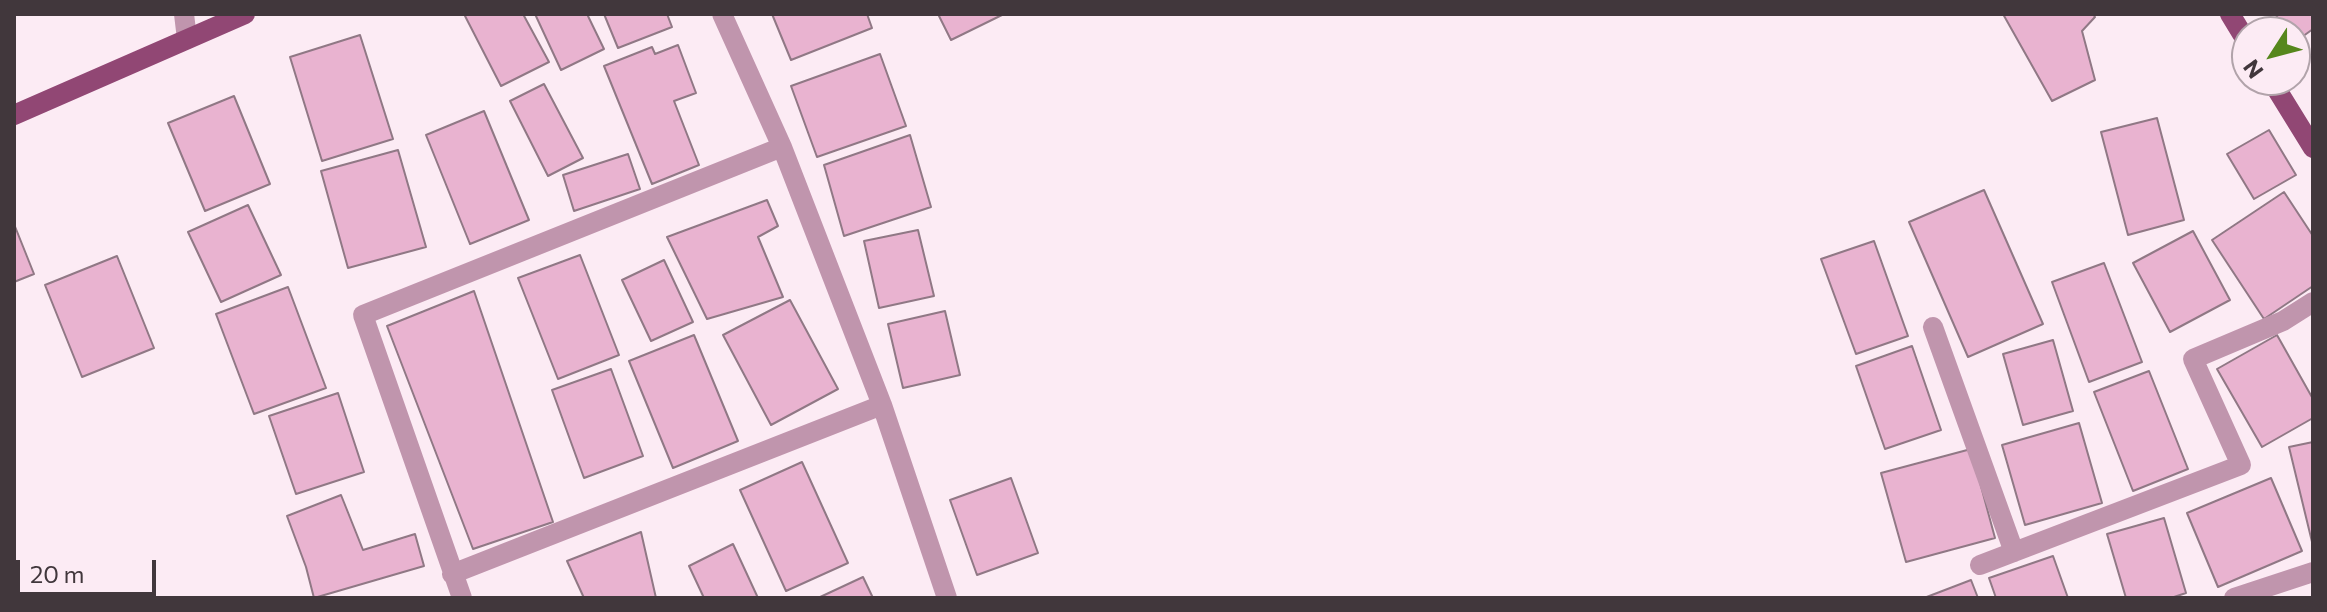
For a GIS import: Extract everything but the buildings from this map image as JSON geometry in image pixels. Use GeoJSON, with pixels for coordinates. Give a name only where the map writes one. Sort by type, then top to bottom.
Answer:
{"type":"FeatureCollection","features":[{"type":"Feature","properties":{"kind":"main road"},"geometry":{"type":"LineString","coordinates":[[14,115],[245,14]]}},
{"type":"Feature","properties":{"kind":"main road"},"geometry":{"type":"LineString","coordinates":[[2281,96],[2313,148]]}},
{"type":"Feature","properties":{"kind":"street"},"geometry":{"type":"LineString","coordinates":[[184,14],[187,39]]}},
{"type":"Feature","properties":{"kind":"street"},"geometry":{"type":"LineString","coordinates":[[722,14],[782,147],[882,405],[947,598]]}},
{"type":"Feature","properties":{"kind":"street"},"geometry":{"type":"LineString","coordinates":[[462,598],[363,315],[782,147]]}},
{"type":"Feature","properties":{"kind":"street"},"geometry":{"type":"LineString","coordinates":[[1980,565],[2241,465],[2193,359],[2283,321],[2313,302]]}},
{"type":"Feature","properties":{"kind":"street"},"geometry":{"type":"LineString","coordinates":[[1933,327],[2014,552]]}},
{"type":"Feature","properties":{"kind":"street"},"geometry":{"type":"LineString","coordinates":[[452,574],[882,405]]}},
{"type":"Feature","properties":{"kind":"street"},"geometry":{"type":"LineString","coordinates":[[2234,598],[2313,572]]}}]}
